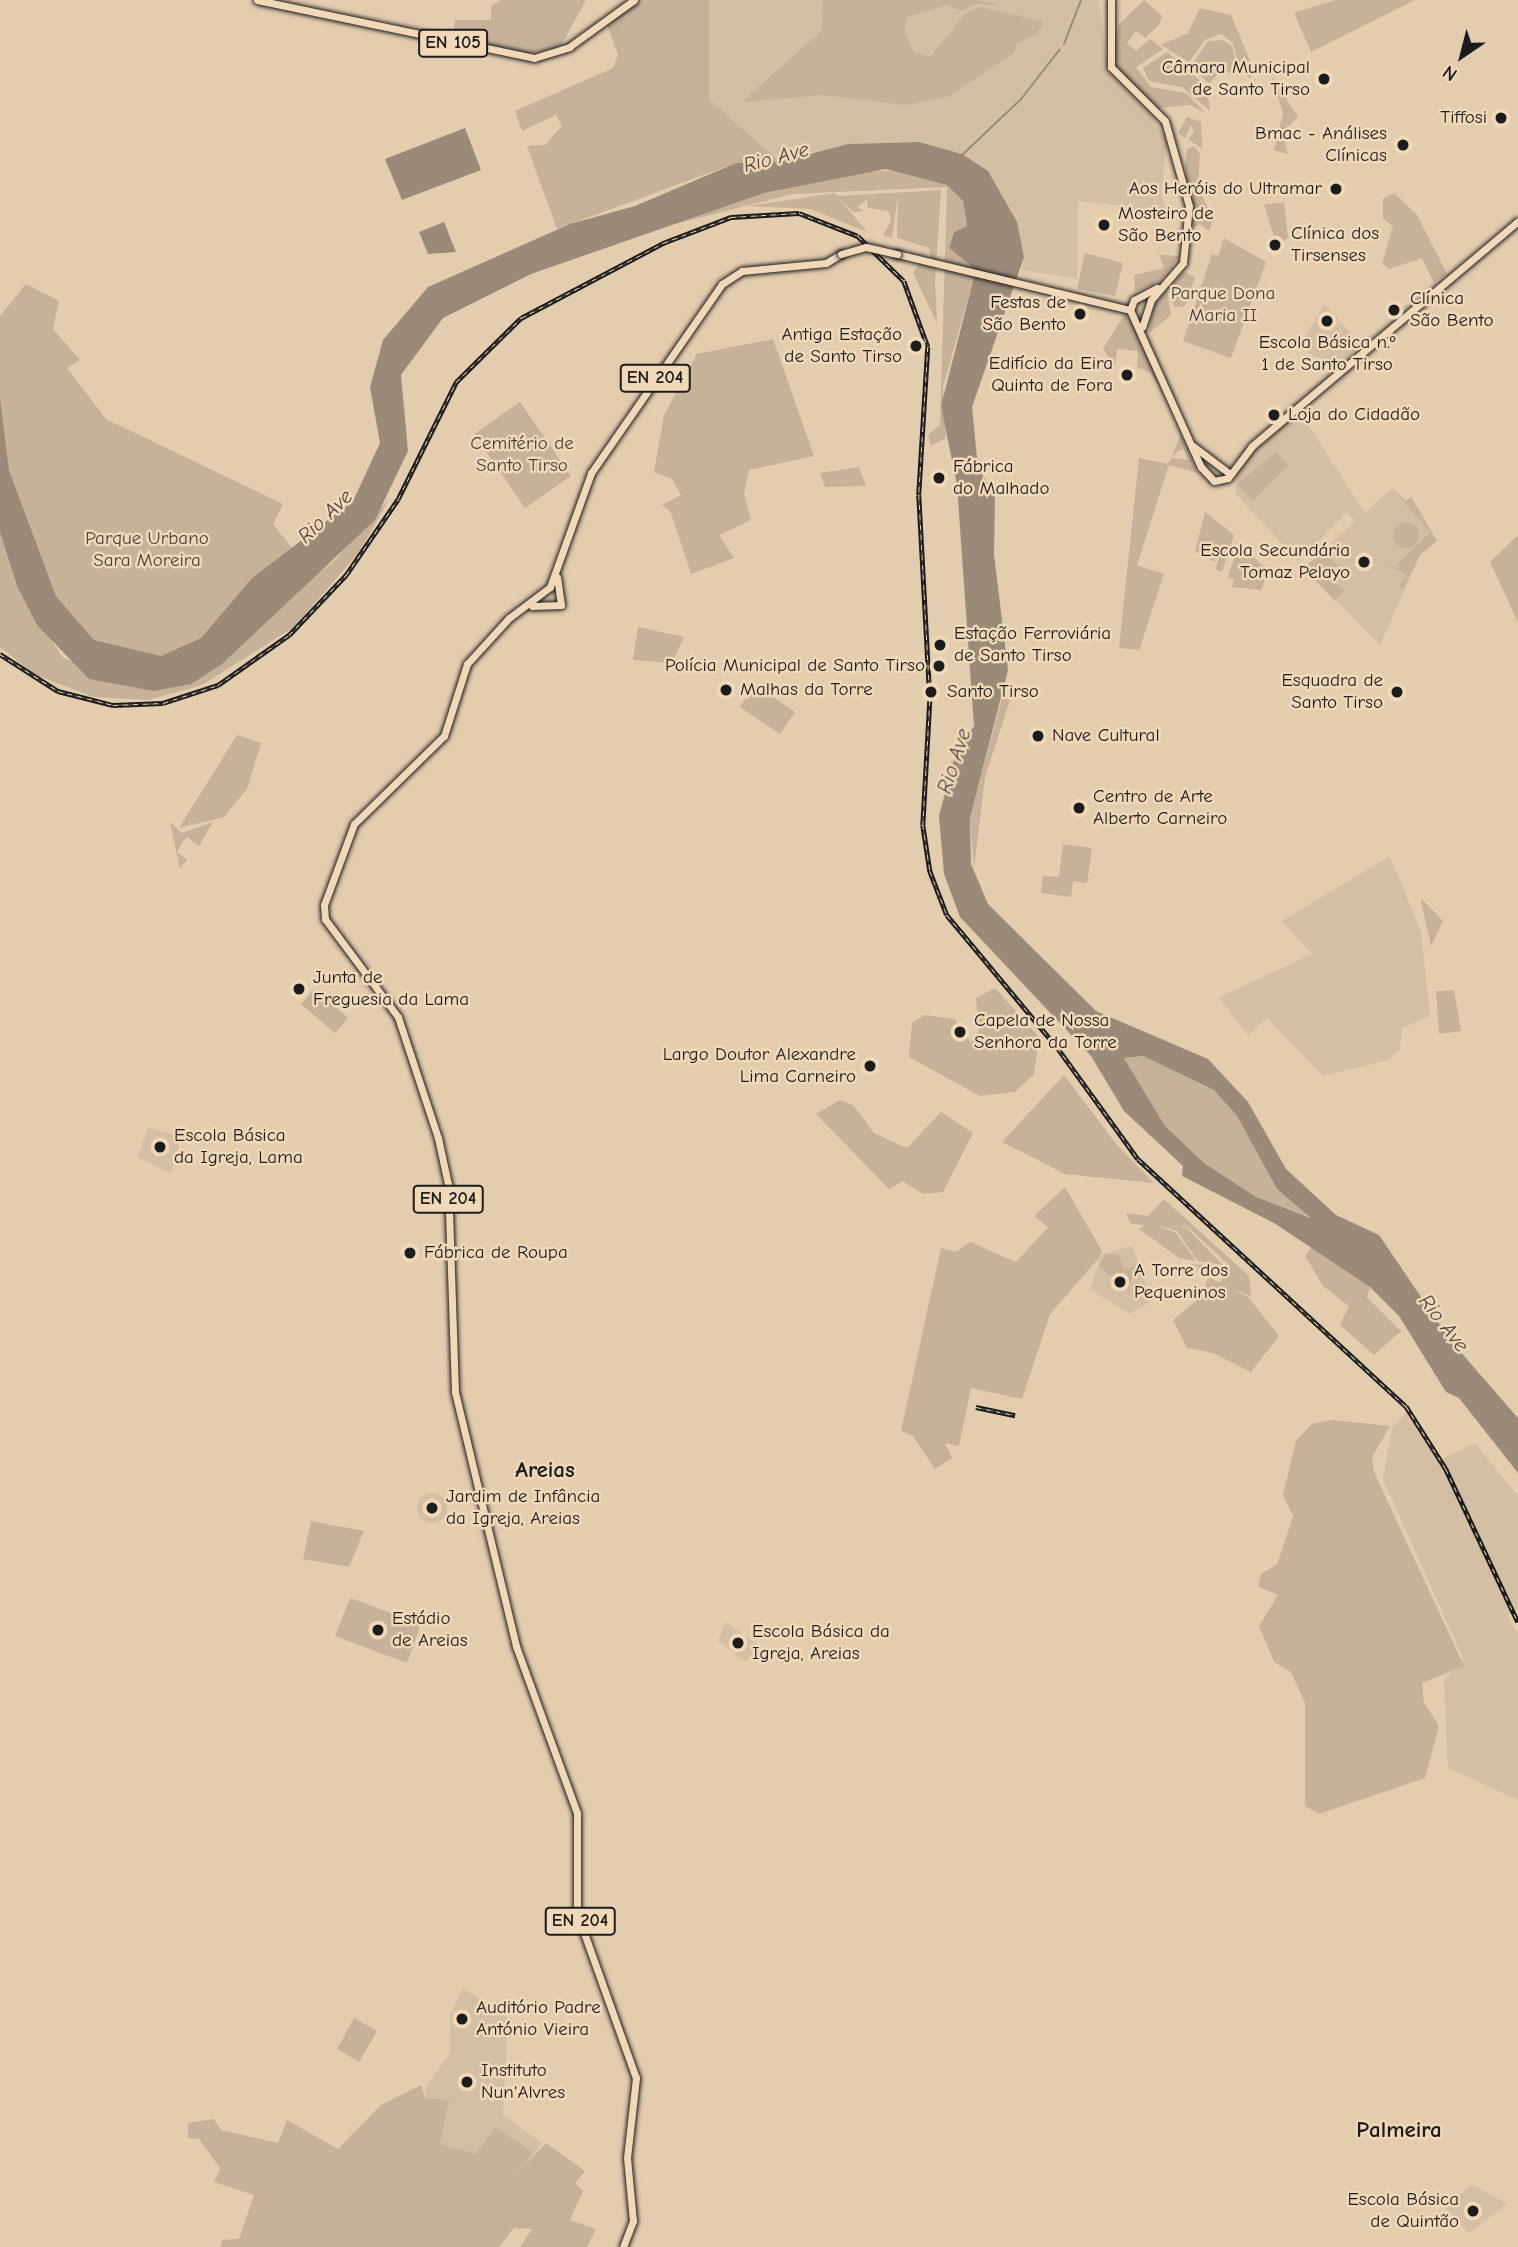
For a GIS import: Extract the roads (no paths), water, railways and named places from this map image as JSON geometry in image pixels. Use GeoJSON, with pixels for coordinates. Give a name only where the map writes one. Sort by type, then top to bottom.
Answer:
{"type":"FeatureCollection","features":[{"type":"Feature","properties":{"kind":"main road","name":"EN 105"},"geometry":{"type":"LineString","coordinates":[[257,0],[534,58],[569,47],[634,0]]}},
{"type":"Feature","properties":{"kind":"main road"},"geometry":{"type":"LineString","coordinates":[[1106,0],[1113,22]]}},
{"type":"Feature","properties":{"kind":"main road"},"geometry":{"type":"LineString","coordinates":[[1117,0],[1113,4],[1109,58],[1116,77],[1157,111],[1171,132],[1189,205],[1183,262],[1145,310],[1142,327]]}},
{"type":"Feature","properties":{"kind":"main road"},"geometry":{"type":"LineString","coordinates":[[1132,312],[1142,327],[1193,445],[1212,478],[1222,482],[1230,474],[1235,461],[1518,221]]}},
{"type":"Feature","properties":{"kind":"main road","name":"EN 204"},"geometry":{"type":"LineString","coordinates":[[545,608],[561,605],[554,588],[556,577],[590,473],[722,284],[742,271],[826,263],[841,254],[866,247],[1120,304],[1132,312]]}},
{"type":"Feature","properties":{"kind":"main road"},"geometry":{"type":"LineString","coordinates":[[1132,312],[1138,299],[1169,279]]}},
{"type":"Feature","properties":{"kind":"main road"},"geometry":{"type":"LineString","coordinates":[[1138,299],[1145,310]]}},
{"type":"Feature","properties":{"kind":"main road"},"geometry":{"type":"LineString","coordinates":[[1132,312],[1145,310]]}},
{"type":"Feature","properties":{"kind":"main road"},"geometry":{"type":"LineString","coordinates":[[1193,445],[1230,474]]}},
{"type":"Feature","properties":{"kind":"main road"},"geometry":{"type":"LineString","coordinates":[[1212,478],[1220,464],[1235,461]]}},
{"type":"Feature","properties":{"kind":"main road","name":"EN 204"},"geometry":{"type":"LineString","coordinates":[[554,588],[532,606],[509,618],[463,669],[437,747],[354,824],[324,905],[325,919],[398,1017],[439,1138],[448,1184],[455,1392],[520,1659],[577,1813],[577,1913],[636,2078],[627,2158],[633,2209],[624,2247]]}},
{"type":"Feature","properties":{"kind":"main road"},"geometry":{"type":"LineString","coordinates":[[532,606],[545,608],[541,596]]}},
{"type":"Feature","properties":{"kind":"water"},"geometry":{"type":"Polygon","coordinates":[[[465,128],[481,170],[402,200],[385,159],[465,128]]]}},
{"type":"Feature","properties":{"kind":"water","name":"Rio Ave"},"geometry":{"type":"Polygon","coordinates":[[[919,142],[962,154],[988,171],[1017,222],[1024,257],[972,407],[978,468],[995,495],[994,554],[1008,670],[970,818],[971,864],[988,904],[1096,1011],[1208,1059],[1248,1102],[1286,1169],[1336,1215],[1379,1235],[1451,1341],[1518,1418],[1518,1473],[1459,1398],[1446,1392],[1399,1316],[1370,1287],[1274,1223],[1182,1176],[1183,1166],[1124,1111],[1091,1056],[960,917],[944,874],[939,816],[955,755],[974,726],[957,485],[941,406],[974,277],[971,266],[949,248],[954,232],[967,226],[963,201],[947,185],[886,169],[764,193],[531,274],[443,318],[401,375],[408,451],[375,520],[222,664],[191,684],[154,691],[89,679],[37,625],[17,586],[0,532],[0,397],[9,470],[56,596],[94,640],[161,656],[201,638],[252,578],[353,501],[380,443],[370,387],[383,340],[428,287],[570,224],[635,206],[736,163],[780,162],[848,144],[919,142]],[[1143,1056],[1124,1058],[1165,1126],[1204,1163],[1256,1197],[1311,1218],[1277,1189],[1237,1116],[1214,1090],[1143,1056]]]}},
{"type":"Feature","properties":{"kind":"water"},"geometry":{"type":"Polygon","coordinates":[[[444,222],[456,252],[428,254],[419,232],[444,222]]]}},
{"type":"Feature","properties":{"kind":"waterway"},"geometry":{"type":"LineString","coordinates":[[1064,44],[1081,0]]}},
{"type":"Feature","properties":{"kind":"waterway"},"geometry":{"type":"LineString","coordinates":[[961,156],[1021,99],[1060,49]]}},
{"type":"Feature","properties":{"kind":"railway"},"geometry":{"type":"LineString","coordinates":[[0,654],[58,691],[113,705],[163,703],[218,685],[289,635],[346,575],[398,499],[456,382],[521,318],[663,243],[731,217],[799,213],[858,236],[904,281],[928,347],[919,495],[930,701],[923,825],[930,871],[947,915],[1057,1047],[1138,1159],[1406,1406],[1446,1469],[1518,1622]]}},
{"type":"Feature","properties":{"kind":"railway"},"geometry":{"type":"LineString","coordinates":[[976,1407],[1015,1415]]}},
{"type":"Feature","properties":{"kind":"place","name":"Câmara Municipal de Santo Tirso"},"geometry":{"type":"Point","coordinates":[1324,79]}},
{"type":"Feature","properties":{"kind":"place","name":"Tiffosi"},"geometry":{"type":"Point","coordinates":[1501,118]}},
{"type":"Feature","properties":{"kind":"place","name":"Bmac - Análises Clínicas"},"geometry":{"type":"Point","coordinates":[1403,145]}},
{"type":"Feature","properties":{"kind":"place","name":"Aos Heróis do Ultramar"},"geometry":{"type":"Point","coordinates":[1336,189]}},
{"type":"Feature","properties":{"kind":"place","name":"Mosteiro de São Bento"},"geometry":{"type":"Point","coordinates":[1104,225]}},
{"type":"Feature","properties":{"kind":"place","name":"Clínica dos Tirsenses"},"geometry":{"type":"Point","coordinates":[1275,245]}},
{"type":"Feature","properties":{"kind":"place","name":"Clínica São Bento"},"geometry":{"type":"Point","coordinates":[1394,310]}},
{"type":"Feature","properties":{"kind":"place","name":"Festas de São Bento"},"geometry":{"type":"Point","coordinates":[1080,314]}},
{"type":"Feature","properties":{"kind":"place","name":"Escola Básica n.º 1 de Santo Tirso"},"geometry":{"type":"Point","coordinates":[1327,321]}},
{"type":"Feature","properties":{"kind":"place","name":"Antiga Estação de Santo Tirso"},"geometry":{"type":"Point","coordinates":[916,346]}},
{"type":"Feature","properties":{"kind":"place","name":"Edifício da Eira Quinta de Fora"},"geometry":{"type":"Point","coordinates":[1127,375]}},
{"type":"Feature","properties":{"kind":"place","name":"Loja do Cidadão"},"geometry":{"type":"Point","coordinates":[1274,415]}},
{"type":"Feature","properties":{"kind":"place","name":"Fábrica do Malhado"},"geometry":{"type":"Point","coordinates":[939,478]}},
{"type":"Feature","properties":{"kind":"place","name":"Escola Secundária Tomaz Pelayo"},"geometry":{"type":"Point","coordinates":[1364,562]}},
{"type":"Feature","properties":{"kind":"place","name":"Estação Ferroviária de Santo Tirso"},"geometry":{"type":"Point","coordinates":[940,645]}},
{"type":"Feature","properties":{"kind":"place","name":"Polícia Municipal de Santo Tirso"},"geometry":{"type":"Point","coordinates":[939,666]}},
{"type":"Feature","properties":{"kind":"place","name":"Malhas da Torre"},"geometry":{"type":"Point","coordinates":[726,690]}},
{"type":"Feature","properties":{"kind":"place","name":"Santo Tirso"},"geometry":{"type":"Point","coordinates":[931,692]}},
{"type":"Feature","properties":{"kind":"place","name":"Esquadra de Santo Tirso"},"geometry":{"type":"Point","coordinates":[1397,692]}},
{"type":"Feature","properties":{"kind":"place","name":"Nave Cultural"},"geometry":{"type":"Point","coordinates":[1038,736]}},
{"type":"Feature","properties":{"kind":"place","name":"Centro de Arte Alberto Carneiro"},"geometry":{"type":"Point","coordinates":[1079,808]}},
{"type":"Feature","properties":{"kind":"place","name":"Junta de Freguesia da Lama"},"geometry":{"type":"Point","coordinates":[299,989]}},
{"type":"Feature","properties":{"kind":"place","name":"Capela de Nossa Senhora da Torre"},"geometry":{"type":"Point","coordinates":[960,1032]}},
{"type":"Feature","properties":{"kind":"place","name":"Largo Doutor Alexandre Lima Carneiro"},"geometry":{"type":"Point","coordinates":[870,1066]}},
{"type":"Feature","properties":{"kind":"place","name":"Escola Básica da Igreja, Lama"},"geometry":{"type":"Point","coordinates":[160,1147]}},
{"type":"Feature","properties":{"kind":"place","name":"Fábrica de Roupa"},"geometry":{"type":"Point","coordinates":[410,1253]}},
{"type":"Feature","properties":{"kind":"place","name":"A Torre dos Pequeninos"},"geometry":{"type":"Point","coordinates":[1120,1282]}},
{"type":"Feature","properties":{"kind":"place","name":"Jardim de Infância da Igreja, Areias"},"geometry":{"type":"Point","coordinates":[432,1508]}},
{"type":"Feature","properties":{"kind":"place","name":"Estádio de Areias"},"geometry":{"type":"Point","coordinates":[378,1630]}},
{"type":"Feature","properties":{"kind":"place","name":"Escola Básica da Igreja, Areias"},"geometry":{"type":"Point","coordinates":[738,1643]}},
{"type":"Feature","properties":{"kind":"place","name":"Auditório Padre António Vieira"},"geometry":{"type":"Point","coordinates":[462,2019]}},
{"type":"Feature","properties":{"kind":"place","name":"Instituto Nun'Alvres"},"geometry":{"type":"Point","coordinates":[467,2082]}},
{"type":"Feature","properties":{"kind":"place","name":"Escola Básica de Quintão"},"geometry":{"type":"Point","coordinates":[1473,2211]}},
{"type":"Feature","properties":{"kind":"district","name":"Areias"},"geometry":{"type":"Point","coordinates":[545,1470]}},
{"type":"Feature","properties":{"kind":"district","name":"Palmeira"},"geometry":{"type":"Point","coordinates":[1399,2130]}},
{"type":"Feature","properties":{"kind":"park label","name":"Parque Dona Maria II"},"geometry":{"type":"Point","coordinates":[1223,305]}},
{"type":"Feature","properties":{"kind":"park label","name":"Cemitério de Santo Tirso"},"geometry":{"type":"Point","coordinates":[522,455]}},
{"type":"Feature","properties":{"kind":"park label","name":"Parque Urbano Sara Moreira"},"geometry":{"type":"Point","coordinates":[147,550]}}]}
